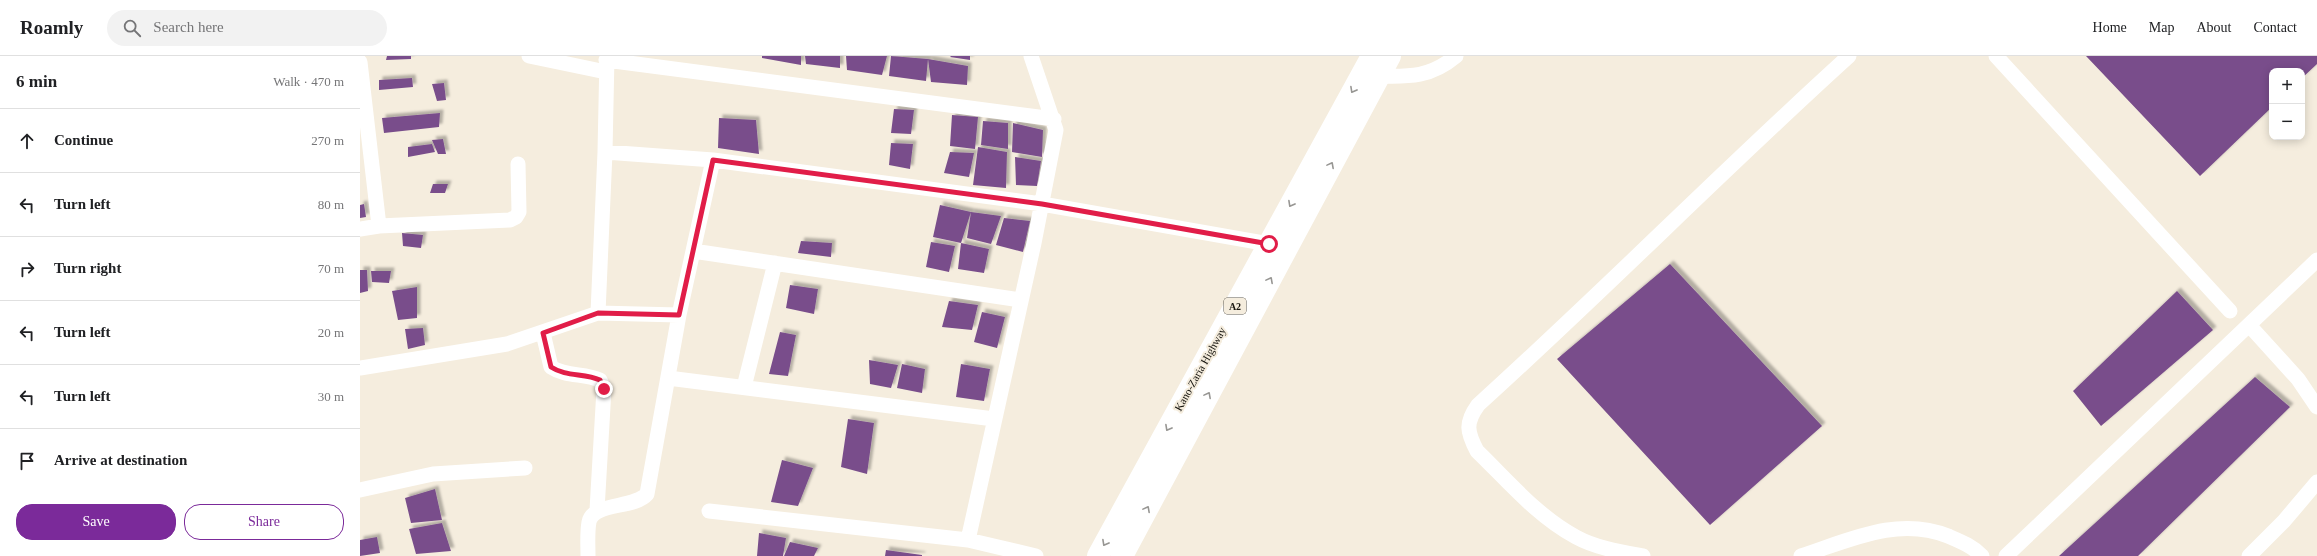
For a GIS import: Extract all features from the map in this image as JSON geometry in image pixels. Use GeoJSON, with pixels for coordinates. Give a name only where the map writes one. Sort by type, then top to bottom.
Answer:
{"type":"FeatureCollection","features":[{"type":"Feature","properties":{"kind":"highway","name":"Kano-Zaria Highway"},"geometry":{"type":"LineString","coordinates":[[1098,556],[1269,244],[1376,66],[1390,56]]}},
{"type":"Feature","properties":{"kind":"highway","name":"Kano-Zaria Highway"},"geometry":{"type":"LineString","coordinates":[[1122,556],[1376,66]]}},
{"type":"Feature","properties":{"kind":"street"},"geometry":{"type":"LineString","coordinates":[[529,56],[606,63],[1054,119]]}},
{"type":"Feature","properties":{"kind":"street"},"geometry":{"type":"LineString","coordinates":[[968,540],[1042,204],[1056,130],[1054,119],[1031,56]]}},
{"type":"Feature","properties":{"kind":"street"},"geometry":{"type":"LineString","coordinates":[[1376,66],[1423,75],[1444,67],[1456,56]]}},
{"type":"Feature","properties":{"kind":"street"},"geometry":{"type":"LineString","coordinates":[[1643,556],[1614,551],[1577,537],[1546,518],[1476,451],[1471,440],[1468,426],[1469,419],[1478,405],[1626,267],[1721,174],[1849,56]]}},
{"type":"Feature","properties":{"kind":"street"},"geometry":{"type":"LineString","coordinates":[[1996,56],[2230,311]]}},
{"type":"Feature","properties":{"kind":"street"},"geometry":{"type":"LineString","coordinates":[[360,62],[379,226]]}},
{"type":"Feature","properties":{"kind":"street"},"geometry":{"type":"LineString","coordinates":[[598,313],[605,152],[606,63]]}},
{"type":"Feature","properties":{"kind":"street"},"geometry":{"type":"LineString","coordinates":[[605,152],[713,160],[1042,204],[1269,244]]}},
{"type":"Feature","properties":{"kind":"street"},"geometry":{"type":"LineString","coordinates":[[597,510],[629,504],[643,498],[647,494],[679,315],[713,160]]}},
{"type":"Feature","properties":{"kind":"street"},"geometry":{"type":"LineString","coordinates":[[360,229],[379,226],[510,220],[516,217],[519,212],[518,164]]}},
{"type":"Feature","properties":{"kind":"street"},"geometry":{"type":"LineString","coordinates":[[693,251],[1021,300]]}},
{"type":"Feature","properties":{"kind":"street"},"geometry":{"type":"LineString","coordinates":[[2006,556],[2317,260]]}},
{"type":"Feature","properties":{"kind":"street"},"geometry":{"type":"LineString","coordinates":[[744,387],[774,263]]}},
{"type":"Feature","properties":{"kind":"street"},"geometry":{"type":"LineString","coordinates":[[360,368],[507,344],[598,313],[679,315]]}},
{"type":"Feature","properties":{"kind":"street"},"geometry":{"type":"LineString","coordinates":[[2249,325],[2298,379],[2317,407]]}},
{"type":"Feature","properties":{"kind":"street"},"geometry":{"type":"LineString","coordinates":[[543,333],[551,367],[567,374],[590,376],[600,380],[604,389],[597,510],[589,521],[588,556]]}},
{"type":"Feature","properties":{"kind":"street"},"geometry":{"type":"LineString","coordinates":[[668,378],[994,419]]}},
{"type":"Feature","properties":{"kind":"street"},"geometry":{"type":"LineString","coordinates":[[360,490],[433,474],[525,468]]}},
{"type":"Feature","properties":{"kind":"street"},"geometry":{"type":"LineString","coordinates":[[2249,556],[2284,522],[2317,482]]}},
{"type":"Feature","properties":{"kind":"street"},"geometry":{"type":"LineString","coordinates":[[709,511],[968,540],[1036,556]]}},
{"type":"Feature","properties":{"kind":"street"},"geometry":{"type":"LineString","coordinates":[[1801,556],[1880,531],[1908,527],[1933,530],[1971,546],[1982,556]]}},
{"type":"Feature","properties":{"kind":"building"},"geometry":{"type":"Polygon","coordinates":[[[387,56],[411,56],[411,59],[386,60],[387,56]]]}},
{"type":"Feature","properties":{"kind":"building"},"geometry":{"type":"Polygon","coordinates":[[[762,56],[801,56],[801,65],[762,58],[762,56]]]}},
{"type":"Feature","properties":{"kind":"building"},"geometry":{"type":"Polygon","coordinates":[[[805,56],[840,56],[840,68],[806,64],[805,56]]]}},
{"type":"Feature","properties":{"kind":"building"},"geometry":{"type":"Polygon","coordinates":[[[846,56],[887,56],[882,75],[847,70],[846,56]]]}},
{"type":"Feature","properties":{"kind":"building"},"geometry":{"type":"Polygon","coordinates":[[[891,56],[928,59],[926,81],[889,76],[891,56]]]}},
{"type":"Feature","properties":{"kind":"building"},"geometry":{"type":"Polygon","coordinates":[[[970,56],[970,60],[950,57],[970,56]]]}},
{"type":"Feature","properties":{"kind":"building"},"geometry":{"type":"Polygon","coordinates":[[[2086,56],[2317,56],[2317,64],[2305,75],[2305,68],[2269,68],[2269,110],[2200,176],[2086,56]]]}},
{"type":"Feature","properties":{"kind":"building"},"geometry":{"type":"Polygon","coordinates":[[[928,59],[968,66],[967,85],[931,82],[928,59]]]}},
{"type":"Feature","properties":{"kind":"building"},"geometry":{"type":"Polygon","coordinates":[[[412,78],[413,87],[379,90],[379,80],[412,78]]]}},
{"type":"Feature","properties":{"kind":"building"},"geometry":{"type":"Polygon","coordinates":[[[444,83],[446,100],[437,101],[432,84],[444,83]]]}},
{"type":"Feature","properties":{"kind":"building"},"geometry":{"type":"Polygon","coordinates":[[[894,109],[914,110],[911,134],[891,133],[894,109]]]}},
{"type":"Feature","properties":{"kind":"building"},"geometry":{"type":"Polygon","coordinates":[[[440,113],[439,127],[384,133],[382,118],[440,113]]]}},
{"type":"Feature","properties":{"kind":"building"},"geometry":{"type":"Polygon","coordinates":[[[952,115],[978,117],[975,149],[950,146],[952,115]]]}},
{"type":"Feature","properties":{"kind":"building"},"geometry":{"type":"Polygon","coordinates":[[[719,118],[756,120],[759,154],[718,148],[719,118]]]}},
{"type":"Feature","properties":{"kind":"building"},"geometry":{"type":"Polygon","coordinates":[[[983,121],[1008,123],[1008,149],[981,145],[983,121]]]}},
{"type":"Feature","properties":{"kind":"building"},"geometry":{"type":"Polygon","coordinates":[[[1013,123],[1043,130],[1042,157],[1012,152],[1013,123]]]}},
{"type":"Feature","properties":{"kind":"building"},"geometry":{"type":"Polygon","coordinates":[[[443,139],[446,154],[438,154],[432,140],[443,139]]]}},
{"type":"Feature","properties":{"kind":"building"},"geometry":{"type":"Polygon","coordinates":[[[891,143],[913,144],[910,169],[889,165],[891,143]]]}},
{"type":"Feature","properties":{"kind":"building"},"geometry":{"type":"Polygon","coordinates":[[[432,144],[435,152],[408,157],[408,147],[432,144]]]}},
{"type":"Feature","properties":{"kind":"building"},"geometry":{"type":"Polygon","coordinates":[[[978,147],[1007,152],[1006,188],[973,185],[978,147]]]}},
{"type":"Feature","properties":{"kind":"building"},"geometry":{"type":"Polygon","coordinates":[[[950,152],[974,153],[969,177],[944,173],[950,152]]]}},
{"type":"Feature","properties":{"kind":"building"},"geometry":{"type":"Polygon","coordinates":[[[1015,157],[1041,161],[1037,186],[1016,185],[1015,157]]]}},
{"type":"Feature","properties":{"kind":"building"},"geometry":{"type":"Polygon","coordinates":[[[433,184],[448,184],[445,193],[430,193],[433,184]]]}},
{"type":"Feature","properties":{"kind":"building"},"geometry":{"type":"Polygon","coordinates":[[[364,204],[366,217],[360,218],[360,205],[364,204]]]}},
{"type":"Feature","properties":{"kind":"building"},"geometry":{"type":"Polygon","coordinates":[[[940,205],[971,212],[961,243],[933,237],[940,205]]]}},
{"type":"Feature","properties":{"kind":"building"},"geometry":{"type":"Polygon","coordinates":[[[971,212],[1001,216],[991,244],[967,238],[971,212]]]}},
{"type":"Feature","properties":{"kind":"building"},"geometry":{"type":"Polygon","coordinates":[[[1004,218],[1030,221],[1023,252],[996,245],[1004,218]]]}},
{"type":"Feature","properties":{"kind":"building"},"geometry":{"type":"Polygon","coordinates":[[[402,233],[423,235],[421,248],[403,246],[402,233]]]}},
{"type":"Feature","properties":{"kind":"building"},"geometry":{"type":"Polygon","coordinates":[[[801,241],[832,243],[831,257],[798,253],[801,241]]]}},
{"type":"Feature","properties":{"kind":"building"},"geometry":{"type":"Polygon","coordinates":[[[931,242],[955,246],[949,272],[926,267],[931,242]]]}},
{"type":"Feature","properties":{"kind":"building"},"geometry":{"type":"Polygon","coordinates":[[[961,243],[989,249],[984,273],[958,269],[961,243]]]}},
{"type":"Feature","properties":{"kind":"building"},"geometry":{"type":"Polygon","coordinates":[[[1670,264],[1822,426],[1710,525],[1557,359],[1670,264]]]}},
{"type":"Feature","properties":{"kind":"building"},"geometry":{"type":"Polygon","coordinates":[[[360,270],[367,270],[368,291],[360,293],[360,270]]]}},
{"type":"Feature","properties":{"kind":"building"},"geometry":{"type":"Polygon","coordinates":[[[371,271],[391,271],[389,283],[372,282],[371,271]]]}},
{"type":"Feature","properties":{"kind":"building"},"geometry":{"type":"Polygon","coordinates":[[[790,285],[818,289],[814,314],[786,308],[790,285]]]}},
{"type":"Feature","properties":{"kind":"building"},"geometry":{"type":"Polygon","coordinates":[[[417,287],[417,318],[398,320],[392,291],[417,287]]]}},
{"type":"Feature","properties":{"kind":"building"},"geometry":{"type":"Polygon","coordinates":[[[2177,291],[2213,330],[2101,426],[2073,391],[2177,291]]]}},
{"type":"Feature","properties":{"kind":"building"},"geometry":{"type":"Polygon","coordinates":[[[949,301],[978,305],[972,330],[942,327],[949,301]]]}},
{"type":"Feature","properties":{"kind":"building"},"geometry":{"type":"Polygon","coordinates":[[[982,312],[1005,317],[997,348],[974,342],[982,312]]]}},
{"type":"Feature","properties":{"kind":"building"},"geometry":{"type":"Polygon","coordinates":[[[423,328],[425,345],[408,349],[405,329],[423,328]]]}},
{"type":"Feature","properties":{"kind":"building"},"geometry":{"type":"Polygon","coordinates":[[[780,332],[796,335],[788,376],[769,374],[780,332]]]}},
{"type":"Feature","properties":{"kind":"building"},"geometry":{"type":"Polygon","coordinates":[[[869,360],[898,365],[891,388],[870,384],[869,360]]]}},
{"type":"Feature","properties":{"kind":"building"},"geometry":{"type":"Polygon","coordinates":[[[902,364],[925,369],[922,393],[897,388],[902,364]]]}},
{"type":"Feature","properties":{"kind":"building"},"geometry":{"type":"Polygon","coordinates":[[[961,364],[990,369],[984,401],[956,397],[961,364]]]}},
{"type":"Feature","properties":{"kind":"building"},"geometry":{"type":"Polygon","coordinates":[[[2255,377],[2290,407],[2138,556],[2059,556],[2255,377]]]}},
{"type":"Feature","properties":{"kind":"building"},"geometry":{"type":"Polygon","coordinates":[[[848,419],[874,423],[867,474],[841,467],[848,419]]]}},
{"type":"Feature","properties":{"kind":"building"},"geometry":{"type":"Polygon","coordinates":[[[782,460],[813,468],[798,506],[771,502],[782,460]]]}},
{"type":"Feature","properties":{"kind":"building"},"geometry":{"type":"Polygon","coordinates":[[[435,489],[442,520],[411,523],[405,498],[435,489]]]}},
{"type":"Feature","properties":{"kind":"building"},"geometry":{"type":"Polygon","coordinates":[[[442,523],[451,551],[416,554],[409,529],[442,523]]]}},
{"type":"Feature","properties":{"kind":"building"},"geometry":{"type":"Polygon","coordinates":[[[759,533],[786,538],[783,556],[757,556],[759,533]]]}},
{"type":"Feature","properties":{"kind":"building"},"geometry":{"type":"Polygon","coordinates":[[[377,537],[380,553],[360,556],[360,540],[377,537]]]}},
{"type":"Feature","properties":{"kind":"building"},"geometry":{"type":"Polygon","coordinates":[[[790,542],[818,548],[814,556],[784,556],[790,542]]]}},
{"type":"Feature","properties":{"kind":"building"},"geometry":{"type":"Polygon","coordinates":[[[886,550],[922,555],[922,556],[885,556],[886,550]]]}},
{"type":"Feature","properties":{"kind":"route"},"geometry":{"type":"LineString","coordinates":[[604,389],[600,380],[590,376],[567,374],[557,371],[551,367],[543,333],[598,313],[679,315],[713,160],[1042,204],[1269,244]]}}]}
